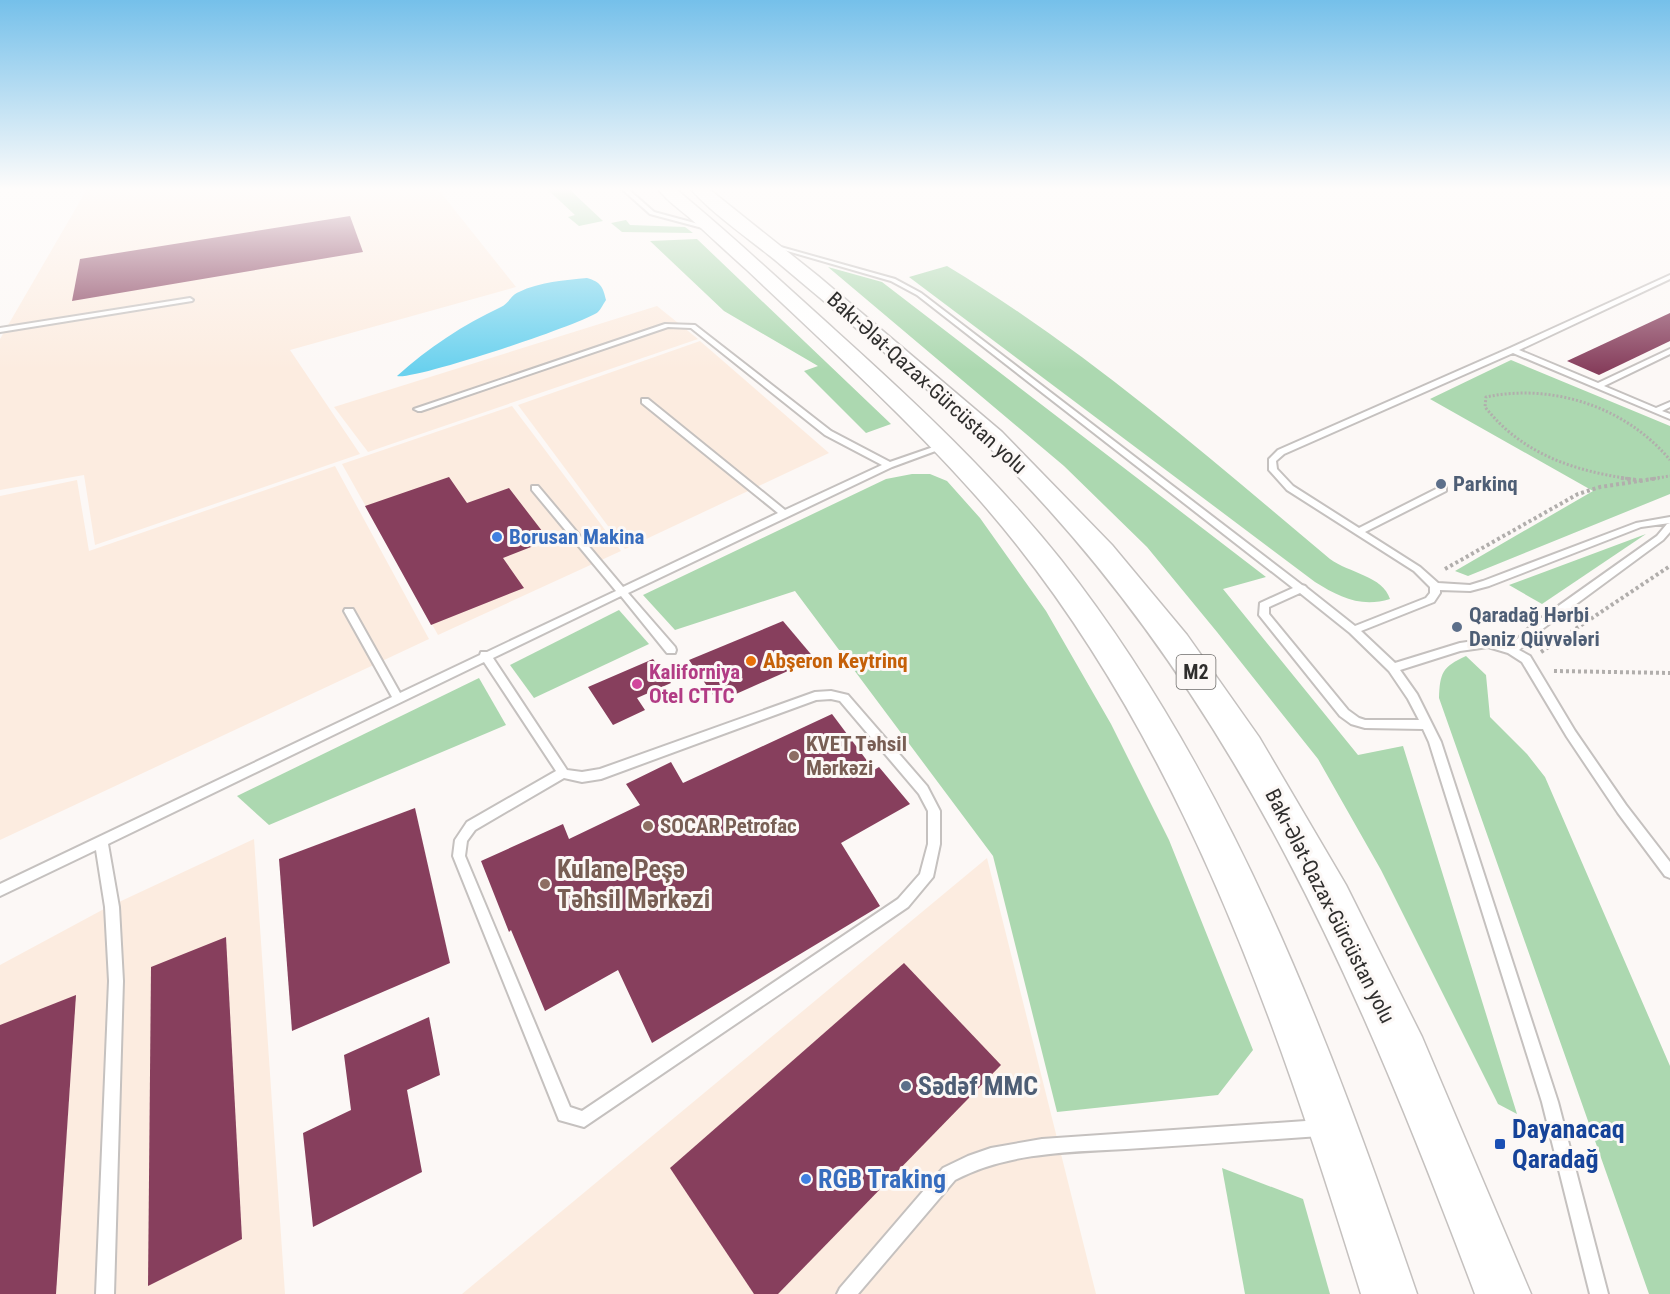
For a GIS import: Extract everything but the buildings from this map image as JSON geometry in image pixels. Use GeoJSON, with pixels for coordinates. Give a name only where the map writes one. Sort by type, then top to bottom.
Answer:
{"type":"FeatureCollection","features":[{"type":"Feature","properties":{"kind":"highway","name":"Bakı-Ələt-Qazax-Gürcüstan yolu"},"geometry":{"type":"LineString","coordinates":[[735,249],[945,446],[1078,604],[1133,688],[1182,772],[1227,859],[1267,950],[1335,1127],[1389,1294]]}},
{"type":"Feature","properties":{"kind":"highway","name":"Bakı-Ələt-Qazax-Gürcüstan yolu"},"geometry":{"type":"LineString","coordinates":[[776,249],[990,434],[1028,472],[1134,593],[1196,672],[1254,758],[1310,855],[1432,1112],[1503,1294]]}},
{"type":"Feature","properties":{"kind":"lane"},"geometry":{"type":"LineString","coordinates":[[788,249],[906,285],[1302,588],[1354,630],[1393,668],[1413,697],[1438,753],[1550,1102],[1599,1294]]}},
{"type":"Feature","properties":{"kind":"lane"},"geometry":{"type":"LineString","coordinates":[[1670,277],[1513,350],[1281,452],[1272,461],[1273,470],[1280,480],[1432,582],[1470,588],[1486,584],[1639,525],[1670,520]]}},
{"type":"Feature","properties":{"kind":"lane"},"geometry":{"type":"LineString","coordinates":[[0,330],[190,300]]}},
{"type":"Feature","properties":{"kind":"lane"},"geometry":{"type":"LineString","coordinates":[[418,409],[667,325],[682,324],[693,326],[828,433],[889,465]]}},
{"type":"Feature","properties":{"kind":"lane"},"geometry":{"type":"LineString","coordinates":[[1513,350],[1670,417]]}},
{"type":"Feature","properties":{"kind":"lane"},"geometry":{"type":"LineString","coordinates":[[1598,386],[1670,351]]}},
{"type":"Feature","properties":{"kind":"lane"},"geometry":{"type":"LineString","coordinates":[[645,401],[784,514]]}},
{"type":"Feature","properties":{"kind":"lane"},"geometry":{"type":"LineString","coordinates":[[1656,411],[1670,404]]}},
{"type":"Feature","properties":{"kind":"lane"},"geometry":{"type":"LineString","coordinates":[[0,890],[397,697],[784,514],[889,465],[945,446]]}},
{"type":"Feature","properties":{"kind":"lane"},"geometry":{"type":"LineString","coordinates":[[535,488],[671,650]]}},
{"type":"Feature","properties":{"kind":"lane"},"geometry":{"type":"LineString","coordinates":[[1358,532],[1443,489]]}},
{"type":"Feature","properties":{"kind":"lane"},"geometry":{"type":"LineString","coordinates":[[1512,650],[1538,627],[1660,538],[1670,526]]}},
{"type":"Feature","properties":{"kind":"lane"},"geometry":{"type":"LineString","coordinates":[[1354,630],[1430,600],[1432,582]]}},
{"type":"Feature","properties":{"kind":"lane"},"geometry":{"type":"LineString","coordinates":[[1302,588],[1264,605],[1264,615],[1344,713],[1365,724],[1427,725]]}},
{"type":"Feature","properties":{"kind":"lane"},"geometry":{"type":"LineString","coordinates":[[349,611],[397,697]]}},
{"type":"Feature","properties":{"kind":"lane"},"geometry":{"type":"LineString","coordinates":[[1393,668],[1475,645],[1488,644],[1512,650],[1526,659],[1571,734],[1622,809],[1670,872]]}},
{"type":"Feature","properties":{"kind":"lane"},"geometry":{"type":"LineString","coordinates":[[485,655],[563,772],[574,777],[589,778],[793,703],[831,695],[844,698],[923,790],[934,810],[934,844],[926,877],[903,903],[584,1119],[565,1114],[459,856],[461,840],[471,826],[563,772]]}},
{"type":"Feature","properties":{"kind":"lane"},"geometry":{"type":"LineString","coordinates":[[101,841],[112,907],[116,981],[105,1294]]}},
{"type":"Feature","properties":{"kind":"lane"},"geometry":{"type":"LineString","coordinates":[[846,1294],[949,1174],[966,1162],[985,1156],[1059,1146],[1335,1127]]}},
{"type":"Feature","properties":{"kind":"path"},"geometry":{"type":"LineString","coordinates":[[1645,481],[1617,478],[1541,455],[1519,443],[1496,424],[1485,407],[1486,397],[1520,392],[1590,406],[1625,420],[1652,439],[1670,460]]}},
{"type":"Feature","properties":{"kind":"path"},"geometry":{"type":"LineString","coordinates":[[1432,582],[1578,494],[1600,487],[1670,476]]}},
{"type":"Feature","properties":{"kind":"path"},"geometry":{"type":"LineString","coordinates":[[1526,659],[1549,648],[1670,566]]}},
{"type":"Feature","properties":{"kind":"path"},"geometry":{"type":"LineString","coordinates":[[1535,671],[1670,673]]}},
{"type":"Feature","properties":{"kind":"shaded area"},"geometry":{"type":"Polygon","coordinates":[[[52,249],[486,249],[516,287],[290,350],[360,454],[95,545],[84,475],[0,490],[0,339],[52,249]]]}},
{"type":"Feature","properties":{"kind":"shaded area"},"geometry":{"type":"Polygon","coordinates":[[[657,306],[698,339],[368,452],[334,407],[657,306]]]}},
{"type":"Feature","properties":{"kind":"shaded area"},"geometry":{"type":"Polygon","coordinates":[[[700,341],[829,453],[625,549],[518,405],[700,341]]]}},
{"type":"Feature","properties":{"kind":"shaded area"},"geometry":{"type":"Polygon","coordinates":[[[512,406],[621,551],[438,635],[342,464],[512,406]]]}},
{"type":"Feature","properties":{"kind":"shaded area"},"geometry":{"type":"Polygon","coordinates":[[[335,466],[429,639],[0,840],[0,496],[77,480],[89,551],[335,466]]]}},
{"type":"Feature","properties":{"kind":"shaded area"},"geometry":{"type":"Polygon","coordinates":[[[254,839],[285,1294],[0,1294],[0,965],[104,909],[254,839]]]}},
{"type":"Feature","properties":{"kind":"shaded area"},"geometry":{"type":"Polygon","coordinates":[[[987,858],[1096,1294],[462,1294],[987,858]]]}},
{"type":"Feature","properties":{"kind":"green space"},"geometry":{"type":"Polygon","coordinates":[[[659,249],[708,249],[891,424],[866,433],[804,371],[818,366],[724,311],[659,249]]]}},
{"type":"Feature","properties":{"kind":"green space"},"geometry":{"type":"Polygon","coordinates":[[[947,266],[998,298],[1097,368],[1330,559],[1373,580],[1386,591],[1390,599],[1369,602],[1351,600],[1315,582],[909,277],[947,266]]]}},
{"type":"Feature","properties":{"kind":"green space"},"geometry":{"type":"Polygon","coordinates":[[[828,267],[882,282],[1266,577],[1223,589],[1358,755],[1403,746],[1517,1114],[1498,1104],[1381,870],[1318,759],[1217,632],[1147,547],[1064,466],[828,267]]]}},
{"type":"Feature","properties":{"kind":"green space"},"geometry":{"type":"Polygon","coordinates":[[[1511,360],[1670,426],[1670,494],[1468,576],[1455,571],[1593,491],[1430,399],[1511,360]]]}},
{"type":"Feature","properties":{"kind":"green space"},"geometry":{"type":"Polygon","coordinates":[[[912,474],[930,474],[947,481],[980,518],[1046,611],[1111,724],[1169,840],[1253,1050],[1218,1095],[1057,1112],[993,856],[795,591],[675,630],[643,595],[886,479],[912,474]]]}},
{"type":"Feature","properties":{"kind":"green space"},"geometry":{"type":"Polygon","coordinates":[[[1646,534],[1542,604],[1509,585],[1646,534]]]}},
{"type":"Feature","properties":{"kind":"green space"},"geometry":{"type":"Polygon","coordinates":[[[619,610],[649,644],[534,698],[510,665],[619,610]]]}},
{"type":"Feature","properties":{"kind":"green space"},"geometry":{"type":"Polygon","coordinates":[[[1466,656],[1486,675],[1490,717],[1527,754],[1545,777],[1670,1066],[1670,1294],[1649,1294],[1439,698],[1440,682],[1444,672],[1466,656]]]}},
{"type":"Feature","properties":{"kind":"green space"},"geometry":{"type":"Polygon","coordinates":[[[479,678],[506,725],[269,825],[237,796],[479,678]]]}},
{"type":"Feature","properties":{"kind":"green space"},"geometry":{"type":"Polygon","coordinates":[[[1222,1168],[1303,1199],[1330,1294],[1245,1294],[1222,1168]]]}},
{"type":"Feature","properties":{"kind":"water"},"geometry":{"type":"Polygon","coordinates":[[[587,278],[595,281],[604,292],[606,300],[598,312],[532,339],[463,361],[433,370],[397,376],[434,346],[473,321],[504,305],[516,293],[544,284],[587,278]]]}},
{"type":"Feature","properties":{"kind":"place","name":"Parkinq"},"geometry":{"type":"Point","coordinates":[1441,484]}},
{"type":"Feature","properties":{"kind":"place","name":"Borusan Makina"},"geometry":{"type":"Point","coordinates":[497,537]}},
{"type":"Feature","properties":{"kind":"place","name":"Qaradağ Hərbi Dəniz Qüvvələri"},"geometry":{"type":"Point","coordinates":[1457,627]}},
{"type":"Feature","properties":{"kind":"place","name":"Abşeron Keytrinq"},"geometry":{"type":"Point","coordinates":[751,661]}},
{"type":"Feature","properties":{"kind":"place","name":"Kaliforniya Otel CTTC"},"geometry":{"type":"Point","coordinates":[637,684]}},
{"type":"Feature","properties":{"kind":"place","name":"KVET Təhsil Mərkəzi"},"geometry":{"type":"Point","coordinates":[794,756]}},
{"type":"Feature","properties":{"kind":"place","name":"SOCAR Petrofac"},"geometry":{"type":"Point","coordinates":[648,826]}},
{"type":"Feature","properties":{"kind":"place","name":"Kulane Peşə Təhsil Mərkəzi"},"geometry":{"type":"Point","coordinates":[545,884]}},
{"type":"Feature","properties":{"kind":"place","name":"Sədəf MMC"},"geometry":{"type":"Point","coordinates":[906,1086]}},
{"type":"Feature","properties":{"kind":"place","name":"Dayanacaq Qaradağ"},"geometry":{"type":"Point","coordinates":[1500,1144]}},
{"type":"Feature","properties":{"kind":"place","name":"RGB Traking"},"geometry":{"type":"Point","coordinates":[806,1179]}}]}
